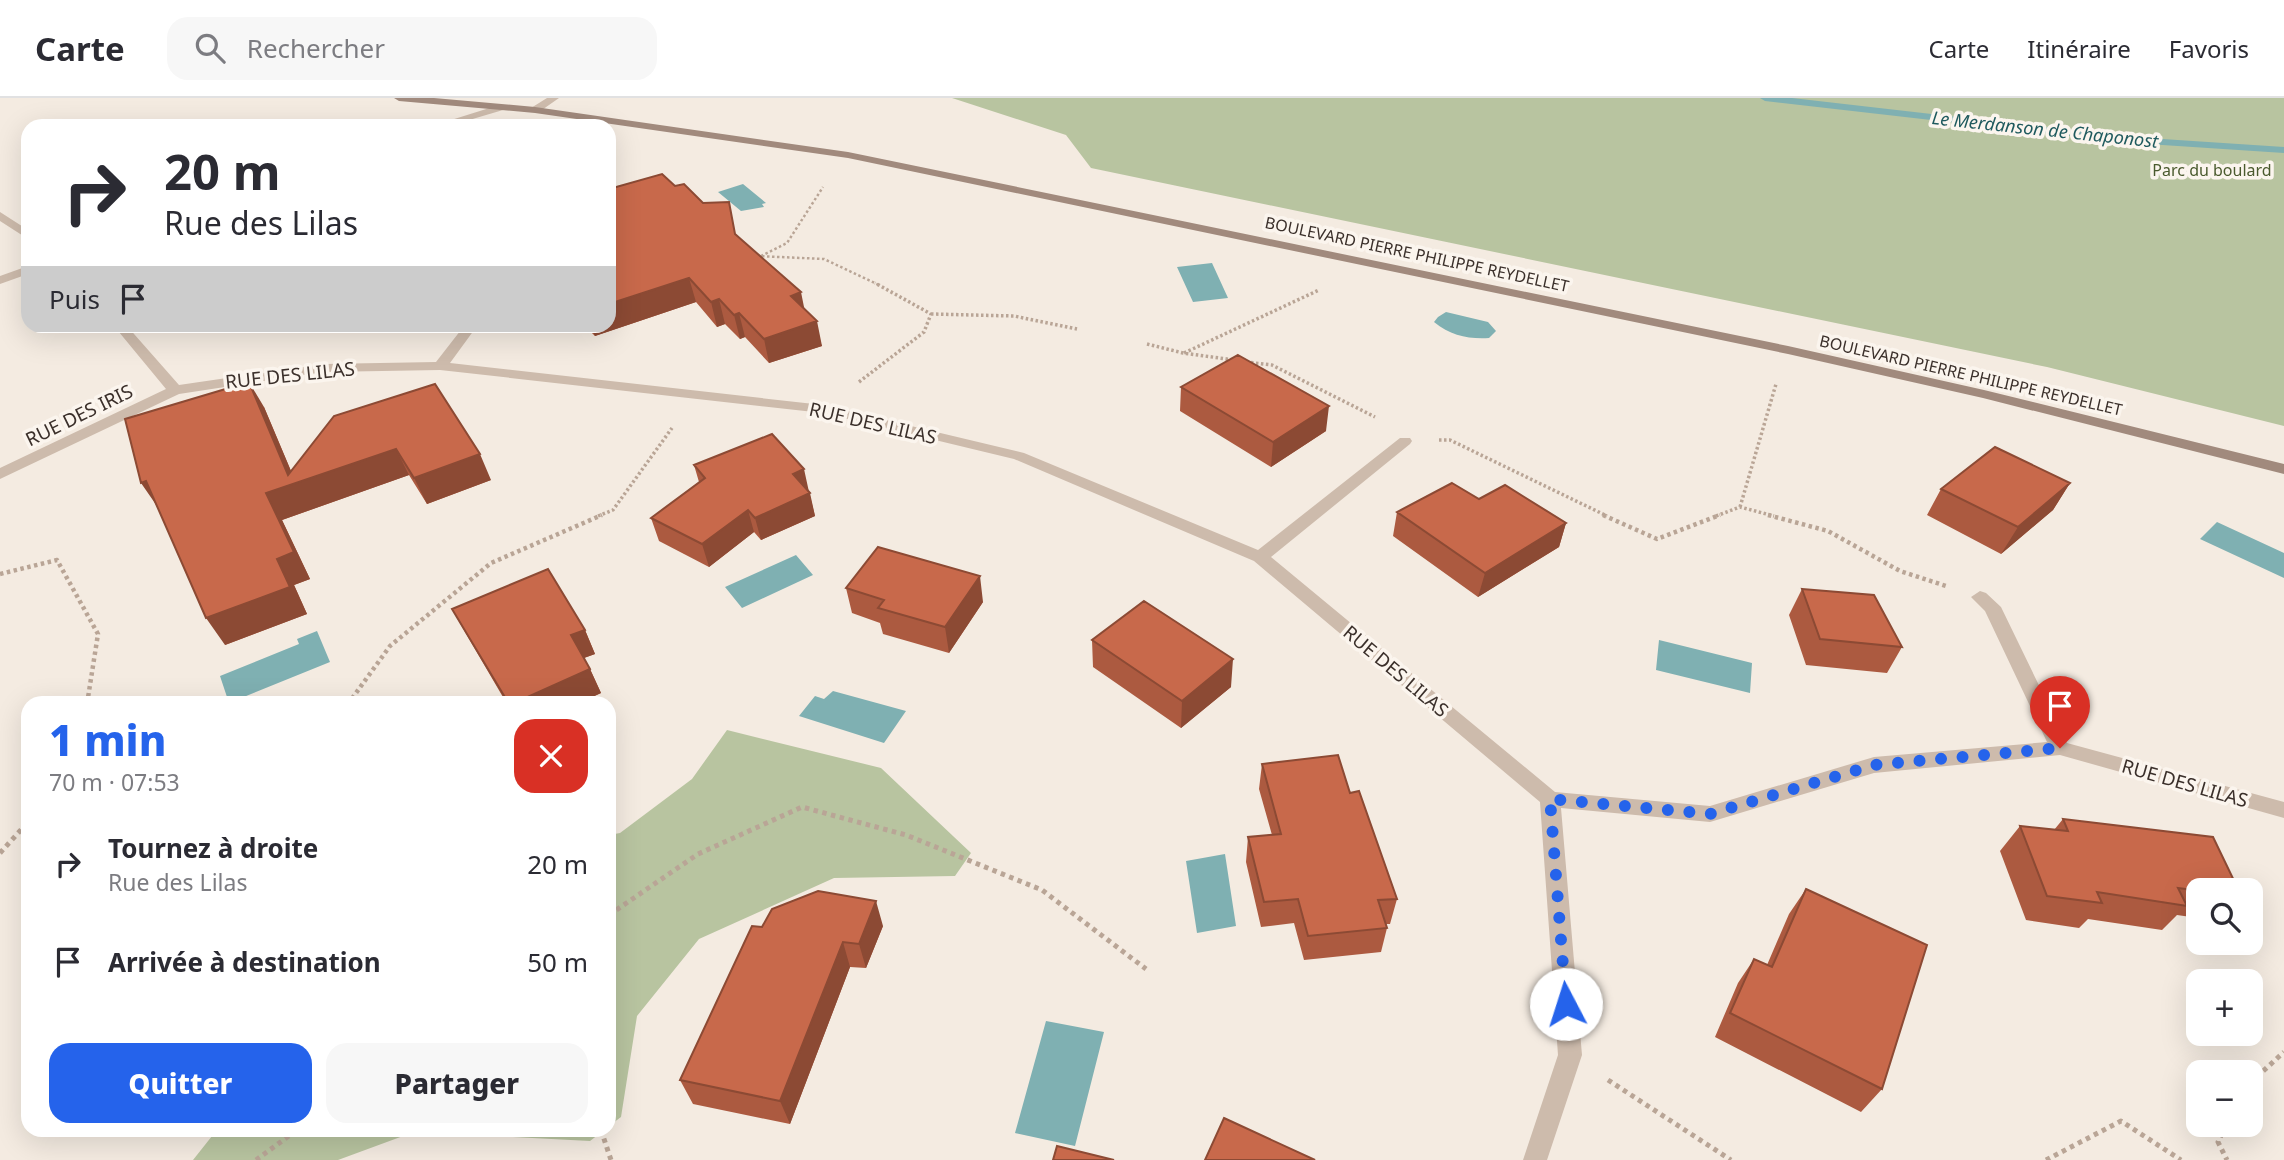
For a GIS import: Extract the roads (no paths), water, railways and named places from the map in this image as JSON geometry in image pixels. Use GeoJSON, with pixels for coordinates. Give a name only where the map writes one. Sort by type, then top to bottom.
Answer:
{"type":"FeatureCollection","features":[{"type":"Feature","properties":{"kind":"main road","name":"BOULEVARD PIERRE PHILIPPE REYDELLET"},"geometry":{"type":"LineString","coordinates":[[399,98],[535,110],[598,119]]}},
{"type":"Feature","properties":{"kind":"main road","name":"BOULEVARD PIERRE PHILIPPE REYDELLET"},"geometry":{"type":"LineString","coordinates":[[616,122],[848,155],[1366,261],[1984,394],[2284,469]]}},
{"type":"Feature","properties":{"kind":"street"},"geometry":{"type":"LineString","coordinates":[[535,110],[554,98]]}},
{"type":"Feature","properties":{"kind":"street"},"geometry":{"type":"LineString","coordinates":[[461,119],[499,108]]}},
{"type":"Feature","properties":{"kind":"street"},"geometry":{"type":"LineString","coordinates":[[0,216],[21,230]]}},
{"type":"Feature","properties":{"kind":"street"},"geometry":{"type":"LineString","coordinates":[[0,280],[21,272]]}},
{"type":"Feature","properties":{"kind":"street"},"geometry":{"type":"LineString","coordinates":[[126,333],[175,390]]}},
{"type":"Feature","properties":{"kind":"street"},"geometry":{"type":"LineString","coordinates":[[440,366],[466,333]]}},
{"type":"Feature","properties":{"kind":"street","name":"RUE DES LILAS"},"geometry":{"type":"LineString","coordinates":[[175,390],[324,368],[440,366],[823,409],[1019,456],[1260,557],[1550,799],[1710,814],[1874,765],[2060,748],[2284,810]]}},
{"type":"Feature","properties":{"kind":"street","name":"RUE DES IRIS"},"geometry":{"type":"LineString","coordinates":[[0,474],[175,390]]}},
{"type":"Feature","properties":{"kind":"street"},"geometry":{"type":"LineString","coordinates":[[1260,557],[1405,441]]}},
{"type":"Feature","properties":{"kind":"street"},"geometry":{"type":"LineString","coordinates":[[1980,597],[1992,607],[2060,748]]}},
{"type":"Feature","properties":{"kind":"street"},"geometry":{"type":"LineString","coordinates":[[1535,1160],[1570,1055],[1550,799]]}},
{"type":"Feature","properties":{"kind":"water"},"geometry":{"type":"Polygon","coordinates":[[[743,184],[766,203],[762,204],[764,207],[741,211],[718,192],[743,184]]]}},
{"type":"Feature","properties":{"kind":"water"},"geometry":{"type":"Polygon","coordinates":[[[1212,263],[1228,298],[1193,302],[1177,267],[1212,263]]]}},
{"type":"Feature","properties":{"kind":"water"},"geometry":{"type":"Polygon","coordinates":[[[1446,312],[1488,322],[1496,331],[1489,338],[1453,333],[1434,322],[1446,312]]]}},
{"type":"Feature","properties":{"kind":"water"},"geometry":{"type":"Polygon","coordinates":[[[2217,522],[2284,553],[2284,578],[2200,539],[2217,522]]]}},
{"type":"Feature","properties":{"kind":"water"},"geometry":{"type":"Polygon","coordinates":[[[796,555],[813,575],[742,608],[725,587],[796,555]]]}},
{"type":"Feature","properties":{"kind":"water"},"geometry":{"type":"Polygon","coordinates":[[[317,631],[330,662],[246,696],[227,696],[220,676],[299,644],[297,639],[317,631]]]}},
{"type":"Feature","properties":{"kind":"water"},"geometry":{"type":"Polygon","coordinates":[[[1659,640],[1752,663],[1750,693],[1656,670],[1659,640]]]}},
{"type":"Feature","properties":{"kind":"water"},"geometry":{"type":"Polygon","coordinates":[[[833,691],[906,711],[884,743],[799,716],[815,696],[824,699],[833,691]]]}},
{"type":"Feature","properties":{"kind":"water"},"geometry":{"type":"Polygon","coordinates":[[[1225,854],[1236,926],[1197,933],[1186,861],[1225,854]]]}},
{"type":"Feature","properties":{"kind":"water"},"geometry":{"type":"Polygon","coordinates":[[[1046,1021],[1104,1032],[1075,1146],[1015,1133],[1046,1021]]]}},
{"type":"Feature","properties":{"kind":"waterway","name":"Le Merdanson de Chaponost"},"geometry":{"type":"LineString","coordinates":[[1765,98],[2132,140],[2284,150]]}},
{"type":"Feature","properties":{"kind":"park label","name":"Parc du boulard"},"geometry":{"type":"Point","coordinates":[2212,170]}}]}
